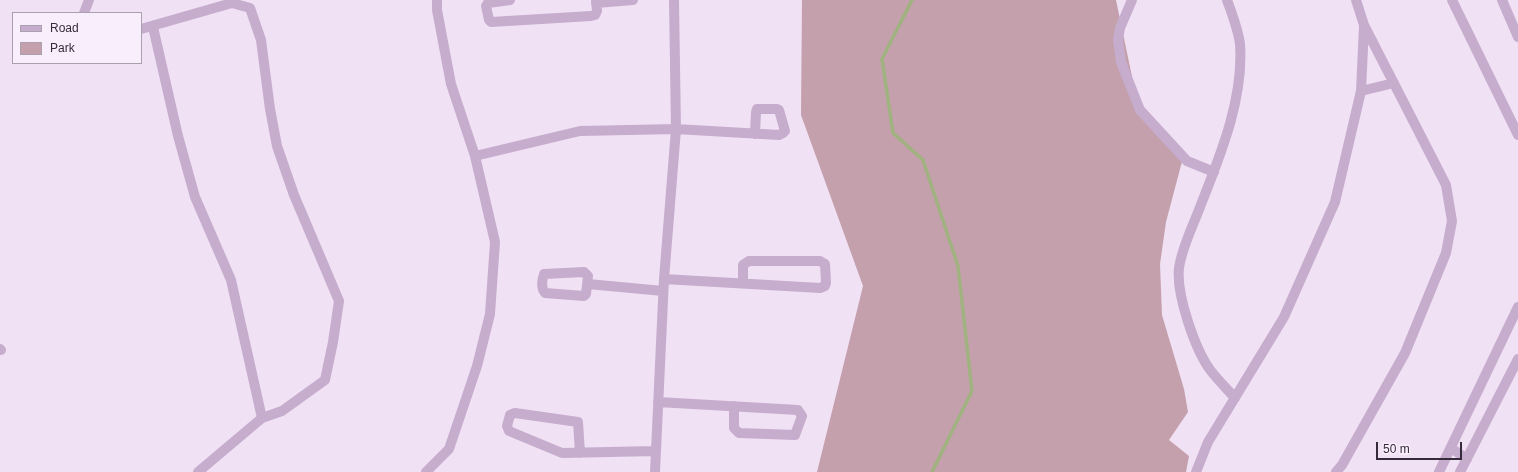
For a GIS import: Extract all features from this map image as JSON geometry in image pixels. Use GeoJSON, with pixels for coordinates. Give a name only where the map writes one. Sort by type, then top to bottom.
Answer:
{"type":"FeatureCollection","features":[{"type":"Feature","properties":{"kind":"street"},"geometry":{"type":"LineString","coordinates":[[84,12],[89,0]]}},
{"type":"Feature","properties":{"kind":"street"},"geometry":{"type":"LineString","coordinates":[[426,472],[449,449],[477,366],[490,314],[495,242],[475,156],[451,84],[436,10],[437,0]]}},
{"type":"Feature","properties":{"kind":"street"},"geometry":{"type":"LineString","coordinates":[[510,0],[488,3],[486,6],[487,17],[491,22],[591,16],[597,11],[596,2],[633,0]]}},
{"type":"Feature","properties":{"kind":"street"},"geometry":{"type":"LineString","coordinates":[[655,472],[663,291],[676,129],[674,0]]}},
{"type":"Feature","properties":{"kind":"street"},"geometry":{"type":"LineString","coordinates":[[1132,0],[1120,28],[1118,40],[1121,62],[1140,110],[1187,161],[1214,172]]}},
{"type":"Feature","properties":{"kind":"street"},"geometry":{"type":"LineString","coordinates":[[1227,0],[1240,43],[1239,81],[1234,107],[1214,172],[1183,253],[1179,268],[1181,292],[1190,331],[1210,370],[1235,398]]}},
{"type":"Feature","properties":{"kind":"street"},"geometry":{"type":"LineString","coordinates":[[1336,472],[1405,353],[1446,253],[1452,221],[1446,185],[1364,25],[1356,0]]}},
{"type":"Feature","properties":{"kind":"street"},"geometry":{"type":"LineString","coordinates":[[1452,0],[1518,135]]}},
{"type":"Feature","properties":{"kind":"street"},"geometry":{"type":"LineString","coordinates":[[1502,0],[1518,37]]}},
{"type":"Feature","properties":{"kind":"street"},"geometry":{"type":"LineString","coordinates":[[142,29],[153,27],[232,3],[250,8],[261,40],[270,109],[277,146],[294,195],[339,302],[333,342],[324,380],[282,411],[262,418],[198,472]]}},
{"type":"Feature","properties":{"kind":"street"},"geometry":{"type":"LineString","coordinates":[[1196,472],[1208,442],[1284,317],[1335,202],[1361,91],[1364,25]]}},
{"type":"Feature","properties":{"kind":"street"},"geometry":{"type":"LineString","coordinates":[[153,27],[178,136],[195,197],[231,280],[262,418]]}},
{"type":"Feature","properties":{"kind":"street"},"geometry":{"type":"LineString","coordinates":[[1361,91],[1394,83]]}},
{"type":"Feature","properties":{"kind":"street"},"geometry":{"type":"LineString","coordinates":[[475,156],[580,131],[676,129],[755,134]]}},
{"type":"Feature","properties":{"kind":"street"},"geometry":{"type":"LineString","coordinates":[[664,279],[820,288],[826,283],[825,264],[820,261],[748,261],[743,265],[743,283]]}},
{"type":"Feature","properties":{"kind":"street"},"geometry":{"type":"LineString","coordinates":[[584,272],[588,276],[588,284],[586,294],[582,297],[545,293],[542,288],[543,276],[546,273],[584,272]]}},
{"type":"Feature","properties":{"kind":"street"},"geometry":{"type":"LineString","coordinates":[[588,284],[663,291]]}},
{"type":"Feature","properties":{"kind":"street"},"geometry":{"type":"LineString","coordinates":[[1440,472],[1518,307]]}},
{"type":"Feature","properties":{"kind":"street"},"geometry":{"type":"LineString","coordinates":[[1460,472],[1518,359]]}},
{"type":"Feature","properties":{"kind":"street"},"geometry":{"type":"LineString","coordinates":[[658,402],[734,406],[798,410],[802,416],[795,435],[739,433],[734,428],[734,406]]}},
{"type":"Feature","properties":{"kind":"street"},"geometry":{"type":"LineString","coordinates":[[580,453],[578,422],[515,413],[510,416],[507,426],[509,431],[562,454],[656,451]]}},
{"type":"Feature","properties":{"kind":"street"},"geometry":{"type":"LineString","coordinates":[[1451,448],[1467,459]]}},
{"type":"Feature","properties":{"kind":"green space"},"geometry":{"type":"Polygon","coordinates":[[[802,0],[1116,0],[1139,110],[1184,154],[1166,222],[1160,264],[1162,315],[1184,389],[1188,412],[1169,440],[1189,456],[1186,472],[817,472],[863,286],[801,115],[802,0]]]}},
{"type":"Feature","properties":{"kind":"waterway"},"geometry":{"type":"LineString","coordinates":[[912,0],[882,59],[893,133],[923,160],[958,266],[972,391],[932,472]]}}]}
